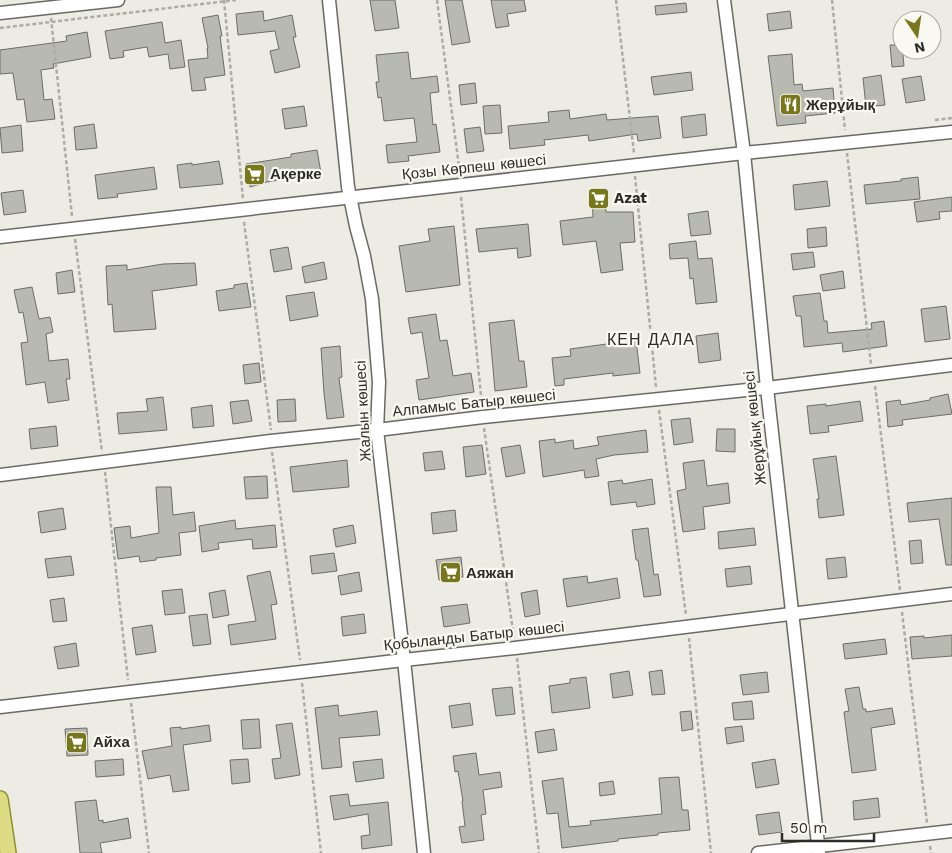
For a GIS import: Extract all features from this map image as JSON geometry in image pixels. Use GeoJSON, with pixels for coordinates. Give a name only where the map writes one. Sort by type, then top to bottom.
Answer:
{"type":"FeatureCollection","features":[{"type":"Feature","properties":{"kind":"main road"},"geometry":{"type":"LineString","coordinates":[[0,799],[8,853]]}},
{"type":"Feature","properties":{"kind":"street"},"geometry":{"type":"LineString","coordinates":[[0,13],[118,0]]}},
{"type":"Feature","properties":{"kind":"street","name":"Жалын көшесі"},"geometry":{"type":"LineString","coordinates":[[329,0],[350,198],[364,256],[373,308],[379,382],[377,430],[424,853]]}},
{"type":"Feature","properties":{"kind":"street","name":"Жерұйық көшесі"},"geometry":{"type":"LineString","coordinates":[[724,0],[744,153],[767,388],[818,850]]}},
{"type":"Feature","properties":{"kind":"street","name":"Қозы Көрпеш көшесі"},"geometry":{"type":"LineString","coordinates":[[0,237],[744,153],[952,132]]}},
{"type":"Feature","properties":{"kind":"street","name":"Алпамыс Батыр көшесі"},"geometry":{"type":"LineString","coordinates":[[0,475],[271,441],[767,388],[952,365]]}},
{"type":"Feature","properties":{"kind":"street","name":"Қобыланды Батыр көшесі"},"geometry":{"type":"LineString","coordinates":[[0,708],[515,648],[952,594]]}},
{"type":"Feature","properties":{"kind":"street"},"geometry":{"type":"LineString","coordinates":[[758,853],[818,850],[952,831]]}},
{"type":"Feature","properties":{"kind":"path"},"geometry":{"type":"LineString","coordinates":[[0,28],[236,0]]}},
{"type":"Feature","properties":{"kind":"path"},"geometry":{"type":"LineString","coordinates":[[438,0],[460,174],[483,417],[515,648],[538,853]]}},
{"type":"Feature","properties":{"kind":"path"},"geometry":{"type":"LineString","coordinates":[[616,0],[658,399],[688,627],[711,853]]}},
{"type":"Feature","properties":{"kind":"path"},"geometry":{"type":"LineString","coordinates":[[832,0],[870,362],[874,375],[931,853]]}},
{"type":"Feature","properties":{"kind":"path"},"geometry":{"type":"LineString","coordinates":[[224,1],[243,198],[242,210],[301,672],[321,853]]}},
{"type":"Feature","properties":{"kind":"path"},"geometry":{"type":"LineString","coordinates":[[50,8],[74,229],[104,462],[129,693],[149,853]]}},
{"type":"Feature","properties":{"kind":"building"},"geometry":{"type":"Polygon","coordinates":[[[370,0],[395,0],[399,28],[375,31],[370,0]]]}},
{"type":"Feature","properties":{"kind":"building"},"geometry":{"type":"Polygon","coordinates":[[[445,0],[462,0],[470,42],[452,45],[445,0]]]}},
{"type":"Feature","properties":{"kind":"building"},"geometry":{"type":"Polygon","coordinates":[[[491,0],[524,0],[526,11],[507,14],[509,26],[496,28],[491,0]]]}},
{"type":"Feature","properties":{"kind":"building"},"geometry":{"type":"Polygon","coordinates":[[[686,3],[687,12],[656,15],[655,6],[686,3]]]}},
{"type":"Feature","properties":{"kind":"building"},"geometry":{"type":"Polygon","coordinates":[[[263,11],[264,21],[292,15],[296,37],[293,37],[300,67],[275,73],[270,51],[279,49],[275,31],[238,35],[236,14],[263,11]]]}},
{"type":"Feature","properties":{"kind":"building"},"geometry":{"type":"Polygon","coordinates":[[[790,11],[792,28],[769,31],[767,14],[790,11]]]}},
{"type":"Feature","properties":{"kind":"building"},"geometry":{"type":"Polygon","coordinates":[[[218,15],[222,36],[220,36],[225,75],[204,78],[206,90],[192,91],[188,60],[208,58],[202,18],[218,15]]]}},
{"type":"Feature","properties":{"kind":"building"},"geometry":{"type":"Polygon","coordinates":[[[162,22],[165,43],[181,40],[185,67],[170,69],[168,54],[149,57],[147,47],[123,51],[124,57],[110,59],[105,31],[162,22]]]}},
{"type":"Feature","properties":{"kind":"building"},"geometry":{"type":"Polygon","coordinates":[[[87,32],[91,57],[53,64],[54,68],[41,70],[44,100],[52,99],[55,119],[27,122],[24,99],[17,100],[13,73],[0,74],[0,50],[67,41],[66,36],[87,32]]]}},
{"type":"Feature","properties":{"kind":"building"},"geometry":{"type":"Polygon","coordinates":[[[890,45],[892,45],[892,60],[903,60],[904,66],[892,67],[890,45]]]}},
{"type":"Feature","properties":{"kind":"building"},"geometry":{"type":"Polygon","coordinates":[[[408,52],[411,79],[437,76],[439,92],[430,93],[433,125],[436,124],[440,152],[408,156],[409,161],[388,163],[386,145],[417,142],[414,118],[384,121],[381,97],[378,98],[376,82],[379,82],[376,55],[408,52]]]}},
{"type":"Feature","properties":{"kind":"building"},"geometry":{"type":"Polygon","coordinates":[[[792,54],[794,85],[802,84],[803,91],[833,88],[835,113],[805,116],[806,123],[777,126],[768,56],[792,54]]]}},
{"type":"Feature","properties":{"kind":"building"},"geometry":{"type":"Polygon","coordinates":[[[691,72],[693,90],[654,95],[651,77],[691,72]]]}},
{"type":"Feature","properties":{"kind":"building"},"geometry":{"type":"Polygon","coordinates":[[[881,75],[885,105],[866,107],[863,78],[881,75]]]}},
{"type":"Feature","properties":{"kind":"building"},"geometry":{"type":"Polygon","coordinates":[[[921,76],[925,100],[906,103],[902,79],[921,76]]]}},
{"type":"Feature","properties":{"kind":"building"},"geometry":{"type":"Polygon","coordinates":[[[475,83],[477,103],[461,105],[459,85],[475,83]]]}},
{"type":"Feature","properties":{"kind":"building"},"geometry":{"type":"Polygon","coordinates":[[[500,105],[502,133],[485,134],[483,106],[500,105]]]}},
{"type":"Feature","properties":{"kind":"building"},"geometry":{"type":"Polygon","coordinates":[[[304,106],[307,126],[285,129],[282,109],[304,106]]]}},
{"type":"Feature","properties":{"kind":"building"},"geometry":{"type":"Polygon","coordinates":[[[569,110],[570,119],[606,114],[607,120],[658,116],[661,138],[638,141],[637,134],[589,141],[588,135],[544,140],[545,145],[510,149],[508,126],[549,122],[548,112],[569,110]]]}},
{"type":"Feature","properties":{"kind":"building"},"geometry":{"type":"Polygon","coordinates":[[[705,114],[707,135],[683,138],[681,117],[705,114]]]}},
{"type":"Feature","properties":{"kind":"building"},"geometry":{"type":"Polygon","coordinates":[[[94,124],[97,148],[76,150],[74,127],[94,124]]]}},
{"type":"Feature","properties":{"kind":"building"},"geometry":{"type":"Polygon","coordinates":[[[21,125],[23,151],[2,153],[0,128],[21,125]]]}},
{"type":"Feature","properties":{"kind":"building"},"geometry":{"type":"Polygon","coordinates":[[[480,127],[484,151],[467,153],[464,129],[480,127]]]}},
{"type":"Feature","properties":{"kind":"building"},"geometry":{"type":"Polygon","coordinates":[[[317,150],[321,173],[261,183],[250,187],[246,164],[291,157],[291,154],[317,150]]]}},
{"type":"Feature","properties":{"kind":"building"},"geometry":{"type":"Polygon","coordinates":[[[219,161],[223,184],[180,188],[177,165],[219,161]]]}},
{"type":"Feature","properties":{"kind":"building"},"geometry":{"type":"Polygon","coordinates":[[[154,167],[157,189],[117,194],[118,197],[98,199],[95,175],[154,167]]]}},
{"type":"Feature","properties":{"kind":"building"},"geometry":{"type":"Polygon","coordinates":[[[918,177],[920,199],[866,204],[864,185],[918,177]]]}},
{"type":"Feature","properties":{"kind":"building"},"geometry":{"type":"Polygon","coordinates":[[[827,181],[830,206],[795,210],[793,185],[827,181]]]}},
{"type":"Feature","properties":{"kind":"building"},"geometry":{"type":"Polygon","coordinates":[[[23,190],[26,212],[4,215],[1,193],[23,190]]]}},
{"type":"Feature","properties":{"kind":"building"},"geometry":{"type":"Polygon","coordinates":[[[604,193],[606,212],[633,212],[635,242],[620,243],[623,270],[601,273],[596,241],[563,245],[560,221],[593,217],[592,194],[604,193]]]}},
{"type":"Feature","properties":{"kind":"building"},"geometry":{"type":"Polygon","coordinates":[[[952,197],[952,211],[939,212],[940,219],[917,222],[914,202],[952,197]]]}},
{"type":"Feature","properties":{"kind":"building"},"geometry":{"type":"Polygon","coordinates":[[[708,211],[711,234],[691,236],[688,214],[708,211]]]}},
{"type":"Feature","properties":{"kind":"building"},"geometry":{"type":"Polygon","coordinates":[[[528,224],[531,256],[518,258],[517,248],[479,252],[476,229],[528,224]]]}},
{"type":"Feature","properties":{"kind":"building"},"geometry":{"type":"Polygon","coordinates":[[[454,226],[460,285],[406,292],[399,246],[430,241],[428,229],[454,226]]]}},
{"type":"Feature","properties":{"kind":"building"},"geometry":{"type":"Polygon","coordinates":[[[826,227],[827,246],[808,248],[807,229],[826,227]]]}},
{"type":"Feature","properties":{"kind":"building"},"geometry":{"type":"Polygon","coordinates":[[[696,241],[698,259],[712,258],[717,302],[696,304],[693,278],[690,279],[688,258],[670,259],[669,244],[696,241]]]}},
{"type":"Feature","properties":{"kind":"building"},"geometry":{"type":"Polygon","coordinates":[[[288,247],[292,269],[274,272],[270,250],[288,247]]]}},
{"type":"Feature","properties":{"kind":"building"},"geometry":{"type":"Polygon","coordinates":[[[813,252],[815,267],[793,270],[791,254],[813,252]]]}},
{"type":"Feature","properties":{"kind":"building"},"geometry":{"type":"Polygon","coordinates":[[[324,262],[327,279],[305,283],[302,267],[324,262]]]}},
{"type":"Feature","properties":{"kind":"building"},"geometry":{"type":"Polygon","coordinates":[[[195,263],[197,285],[152,291],[156,329],[114,332],[112,304],[108,305],[106,266],[127,265],[127,270],[163,264],[195,263]]]}},
{"type":"Feature","properties":{"kind":"building"},"geometry":{"type":"Polygon","coordinates":[[[72,270],[75,292],[58,294],[56,273],[72,270]]]}},
{"type":"Feature","properties":{"kind":"building"},"geometry":{"type":"Polygon","coordinates":[[[843,271],[845,288],[823,291],[820,275],[843,271]]]}},
{"type":"Feature","properties":{"kind":"building"},"geometry":{"type":"Polygon","coordinates":[[[247,283],[251,307],[219,311],[216,291],[234,288],[234,285],[247,283]]]}},
{"type":"Feature","properties":{"kind":"building"},"geometry":{"type":"Polygon","coordinates":[[[32,287],[39,319],[50,317],[53,332],[46,334],[49,361],[68,359],[70,379],[66,379],[69,400],[48,403],[45,382],[26,385],[21,343],[28,342],[23,312],[19,313],[14,290],[32,287]]]}},
{"type":"Feature","properties":{"kind":"building"},"geometry":{"type":"Polygon","coordinates":[[[314,292],[318,316],[290,321],[286,296],[314,292]]]}},
{"type":"Feature","properties":{"kind":"building"},"geometry":{"type":"Polygon","coordinates":[[[820,293],[824,321],[827,321],[828,333],[872,329],[871,323],[884,321],[887,346],[843,352],[842,343],[804,347],[801,316],[796,316],[793,296],[820,293]]]}},
{"type":"Feature","properties":{"kind":"building"},"geometry":{"type":"Polygon","coordinates":[[[946,306],[950,339],[925,342],[921,309],[946,306]]]}},
{"type":"Feature","properties":{"kind":"building"},"geometry":{"type":"Polygon","coordinates":[[[436,314],[440,341],[447,340],[453,376],[471,373],[474,392],[419,400],[416,380],[429,378],[422,332],[411,334],[408,318],[436,314]]]}},
{"type":"Feature","properties":{"kind":"building"},"geometry":{"type":"Polygon","coordinates":[[[514,320],[519,361],[524,361],[527,387],[495,391],[489,323],[514,320]]]}},
{"type":"Feature","properties":{"kind":"building"},"geometry":{"type":"Polygon","coordinates":[[[718,333],[721,360],[699,363],[696,336],[718,333]]]}},
{"type":"Feature","properties":{"kind":"building"},"geometry":{"type":"Polygon","coordinates":[[[636,340],[640,373],[613,376],[613,373],[564,379],[564,385],[555,386],[552,358],[571,356],[570,349],[636,340]]]}},
{"type":"Feature","properties":{"kind":"building"},"geometry":{"type":"Polygon","coordinates":[[[340,346],[342,377],[339,378],[344,417],[327,419],[321,348],[340,346]]]}},
{"type":"Feature","properties":{"kind":"building"},"geometry":{"type":"Polygon","coordinates":[[[259,363],[261,382],[245,384],[243,365],[259,363]]]}},
{"type":"Feature","properties":{"kind":"building"},"geometry":{"type":"Polygon","coordinates":[[[948,394],[952,414],[902,420],[903,425],[888,427],[886,402],[900,400],[901,405],[930,400],[930,398],[948,394]]]}},
{"type":"Feature","properties":{"kind":"building"},"geometry":{"type":"Polygon","coordinates":[[[163,397],[167,430],[119,434],[117,413],[148,411],[146,399],[163,397]]]}},
{"type":"Feature","properties":{"kind":"building"},"geometry":{"type":"Polygon","coordinates":[[[295,399],[296,421],[278,422],[277,400],[295,399]]]}},
{"type":"Feature","properties":{"kind":"building"},"geometry":{"type":"Polygon","coordinates":[[[248,400],[252,421],[233,424],[230,402],[248,400]]]}},
{"type":"Feature","properties":{"kind":"building"},"geometry":{"type":"Polygon","coordinates":[[[860,401],[863,421],[828,426],[829,432],[810,434],[807,406],[826,404],[826,406],[860,401]]]}},
{"type":"Feature","properties":{"kind":"building"},"geometry":{"type":"Polygon","coordinates":[[[212,405],[214,426],[193,428],[191,408],[212,405]]]}},
{"type":"Feature","properties":{"kind":"building"},"geometry":{"type":"Polygon","coordinates":[[[690,418],[693,442],[674,445],[671,420],[690,418]]]}},
{"type":"Feature","properties":{"kind":"building"},"geometry":{"type":"Polygon","coordinates":[[[56,426],[58,446],[31,449],[29,429],[56,426]]]}},
{"type":"Feature","properties":{"kind":"building"},"geometry":{"type":"Polygon","coordinates":[[[717,429],[735,429],[735,452],[716,451],[717,429]]]}},
{"type":"Feature","properties":{"kind":"building"},"geometry":{"type":"Polygon","coordinates":[[[646,430],[648,452],[614,455],[596,459],[599,476],[585,478],[584,470],[543,477],[539,441],[555,439],[555,443],[573,440],[574,449],[599,445],[597,437],[646,430]]]}},
{"type":"Feature","properties":{"kind":"building"},"geometry":{"type":"Polygon","coordinates":[[[482,445],[486,474],[466,477],[463,447],[482,445]]]}},
{"type":"Feature","properties":{"kind":"building"},"geometry":{"type":"Polygon","coordinates":[[[520,445],[525,473],[506,477],[501,448],[520,445]]]}},
{"type":"Feature","properties":{"kind":"building"},"geometry":{"type":"Polygon","coordinates":[[[442,451],[445,469],[425,471],[423,453],[442,451]]]}},
{"type":"Feature","properties":{"kind":"building"},"geometry":{"type":"Polygon","coordinates":[[[836,456],[844,515],[819,518],[817,499],[819,499],[813,459],[836,456]]]}},
{"type":"Feature","properties":{"kind":"building"},"geometry":{"type":"Polygon","coordinates":[[[347,460],[349,487],[293,492],[290,467],[347,460]]]}},
{"type":"Feature","properties":{"kind":"building"},"geometry":{"type":"Polygon","coordinates":[[[704,460],[707,486],[728,483],[730,503],[703,507],[705,529],[683,532],[677,491],[686,489],[683,463],[704,460]]]}},
{"type":"Feature","properties":{"kind":"building"},"geometry":{"type":"Polygon","coordinates":[[[267,476],[268,498],[246,499],[244,477],[267,476]]]}},
{"type":"Feature","properties":{"kind":"building"},"geometry":{"type":"Polygon","coordinates":[[[652,479],[655,504],[637,507],[636,502],[611,505],[608,482],[622,480],[623,484],[652,479]]]}},
{"type":"Feature","properties":{"kind":"building"},"geometry":{"type":"Polygon","coordinates":[[[156,487],[171,487],[173,515],[194,512],[196,531],[179,533],[181,555],[140,562],[139,556],[118,559],[114,528],[130,526],[131,538],[159,533],[156,487]]]}},
{"type":"Feature","properties":{"kind":"building"},"geometry":{"type":"Polygon","coordinates":[[[952,498],[952,565],[946,565],[939,519],[909,522],[907,503],[952,498]]]}},
{"type":"Feature","properties":{"kind":"building"},"geometry":{"type":"Polygon","coordinates":[[[63,508],[66,529],[41,533],[38,512],[63,508]]]}},
{"type":"Feature","properties":{"kind":"building"},"geometry":{"type":"Polygon","coordinates":[[[455,510],[457,531],[433,534],[431,513],[455,510]]]}},
{"type":"Feature","properties":{"kind":"building"},"geometry":{"type":"Polygon","coordinates":[[[235,520],[236,529],[275,525],[277,547],[253,549],[252,539],[218,543],[219,549],[202,552],[199,526],[235,520]]]}},
{"type":"Feature","properties":{"kind":"building"},"geometry":{"type":"Polygon","coordinates":[[[353,525],[356,543],[336,547],[333,529],[353,525]]]}},
{"type":"Feature","properties":{"kind":"building"},"geometry":{"type":"Polygon","coordinates":[[[648,528],[654,575],[658,574],[661,595],[644,597],[632,530],[648,528]]]}},
{"type":"Feature","properties":{"kind":"building"},"geometry":{"type":"Polygon","coordinates":[[[754,528],[756,545],[719,549],[718,532],[754,528]]]}},
{"type":"Feature","properties":{"kind":"building"},"geometry":{"type":"Polygon","coordinates":[[[921,540],[923,563],[911,564],[909,541],[921,540]]]}},
{"type":"Feature","properties":{"kind":"building"},"geometry":{"type":"Polygon","coordinates":[[[334,553],[337,571],[312,574],[310,556],[334,553]]]}},
{"type":"Feature","properties":{"kind":"building"},"geometry":{"type":"Polygon","coordinates":[[[71,556],[74,575],[48,578],[45,559],[71,556]]]}},
{"type":"Feature","properties":{"kind":"building"},"geometry":{"type":"Polygon","coordinates":[[[461,557],[463,577],[439,580],[436,560],[461,557]]]}},
{"type":"Feature","properties":{"kind":"building"},"geometry":{"type":"Polygon","coordinates":[[[845,557],[847,577],[828,579],[826,559],[845,557]]]}},
{"type":"Feature","properties":{"kind":"building"},"geometry":{"type":"Polygon","coordinates":[[[750,566],[752,584],[727,587],[725,569],[750,566]]]}},
{"type":"Feature","properties":{"kind":"building"},"geometry":{"type":"Polygon","coordinates":[[[270,571],[277,604],[271,605],[276,639],[231,645],[228,625],[256,621],[247,576],[270,571]]]}},
{"type":"Feature","properties":{"kind":"building"},"geometry":{"type":"Polygon","coordinates":[[[359,572],[362,591],[341,595],[338,576],[359,572]]]}},
{"type":"Feature","properties":{"kind":"building"},"geometry":{"type":"Polygon","coordinates":[[[587,576],[588,583],[617,578],[620,598],[567,607],[563,579],[587,576]]]}},
{"type":"Feature","properties":{"kind":"building"},"geometry":{"type":"Polygon","coordinates":[[[182,589],[185,613],[165,615],[162,591],[182,589]]]}},
{"type":"Feature","properties":{"kind":"building"},"geometry":{"type":"Polygon","coordinates":[[[225,590],[229,615],[213,618],[209,593],[225,590]]]}},
{"type":"Feature","properties":{"kind":"building"},"geometry":{"type":"Polygon","coordinates":[[[537,590],[540,614],[525,617],[521,593],[537,590]]]}},
{"type":"Feature","properties":{"kind":"building"},"geometry":{"type":"Polygon","coordinates":[[[64,598],[67,621],[53,622],[50,600],[64,598]]]}},
{"type":"Feature","properties":{"kind":"building"},"geometry":{"type":"Polygon","coordinates":[[[467,604],[470,623],[444,627],[441,607],[467,604]]]}},
{"type":"Feature","properties":{"kind":"building"},"geometry":{"type":"Polygon","coordinates":[[[207,614],[211,644],[193,646],[189,616],[207,614]]]}},
{"type":"Feature","properties":{"kind":"building"},"geometry":{"type":"Polygon","coordinates":[[[364,614],[366,633],[343,636],[341,617],[364,614]]]}},
{"type":"Feature","properties":{"kind":"building"},"geometry":{"type":"Polygon","coordinates":[[[152,625],[156,652],[136,655],[132,628],[152,625]]]}},
{"type":"Feature","properties":{"kind":"building"},"geometry":{"type":"Polygon","coordinates":[[[952,635],[952,656],[912,659],[910,637],[924,636],[924,638],[952,635]]]}},
{"type":"Feature","properties":{"kind":"building"},"geometry":{"type":"Polygon","coordinates":[[[885,639],[887,654],[845,659],[843,644],[885,639]]]}},
{"type":"Feature","properties":{"kind":"building"},"geometry":{"type":"Polygon","coordinates":[[[76,643],[79,666],[58,669],[54,647],[76,643]]]}},
{"type":"Feature","properties":{"kind":"building"},"geometry":{"type":"Polygon","coordinates":[[[662,670],[665,694],[652,695],[649,672],[662,670]]]}},
{"type":"Feature","properties":{"kind":"building"},"geometry":{"type":"Polygon","coordinates":[[[629,671],[633,695],[613,698],[610,674],[629,671]]]}},
{"type":"Feature","properties":{"kind":"building"},"geometry":{"type":"Polygon","coordinates":[[[767,672],[769,692],[743,695],[740,675],[767,672]]]}},
{"type":"Feature","properties":{"kind":"building"},"geometry":{"type":"Polygon","coordinates":[[[586,677],[590,708],[552,713],[549,686],[570,683],[570,679],[586,677]]]}},
{"type":"Feature","properties":{"kind":"building"},"geometry":{"type":"Polygon","coordinates":[[[512,687],[515,714],[496,716],[492,689],[512,687]]]}},
{"type":"Feature","properties":{"kind":"building"},"geometry":{"type":"Polygon","coordinates":[[[859,687],[863,709],[866,709],[866,712],[892,708],[895,724],[871,728],[876,770],[852,773],[844,712],[849,711],[845,689],[859,687]]]}},
{"type":"Feature","properties":{"kind":"building"},"geometry":{"type":"Polygon","coordinates":[[[752,701],[754,719],[734,720],[732,703],[752,701]]]}},
{"type":"Feature","properties":{"kind":"building"},"geometry":{"type":"Polygon","coordinates":[[[470,703],[473,725],[452,728],[449,706],[470,703]]]}},
{"type":"Feature","properties":{"kind":"building"},"geometry":{"type":"Polygon","coordinates":[[[338,705],[339,716],[377,711],[380,735],[339,738],[342,767],[322,769],[315,708],[338,705]]]}},
{"type":"Feature","properties":{"kind":"building"},"geometry":{"type":"Polygon","coordinates":[[[691,711],[693,729],[682,731],[680,712],[691,711]]]}},
{"type":"Feature","properties":{"kind":"building"},"geometry":{"type":"Polygon","coordinates":[[[259,719],[261,748],[243,749],[241,720],[259,719]]]}},
{"type":"Feature","properties":{"kind":"building"},"geometry":{"type":"Polygon","coordinates":[[[292,723],[300,775],[275,779],[272,759],[281,758],[276,725],[292,723]]]}},
{"type":"Feature","properties":{"kind":"building"},"geometry":{"type":"Polygon","coordinates":[[[209,725],[211,741],[183,745],[189,790],[173,792],[170,775],[148,779],[142,751],[172,746],[170,728],[181,727],[181,729],[209,725]]]}},
{"type":"Feature","properties":{"kind":"building"},"geometry":{"type":"Polygon","coordinates":[[[742,726],[744,741],[727,744],[725,728],[742,726]]]}},
{"type":"Feature","properties":{"kind":"building","name":"Айха"},"geometry":{"type":"Polygon","coordinates":[[[87,728],[88,755],[67,756],[65,729],[87,728]]]}},
{"type":"Feature","properties":{"kind":"building"},"geometry":{"type":"Polygon","coordinates":[[[554,729],[557,750],[538,753],[535,732],[554,729]]]}},
{"type":"Feature","properties":{"kind":"building"},"geometry":{"type":"Polygon","coordinates":[[[476,753],[479,775],[500,772],[502,787],[483,790],[486,814],[481,815],[484,840],[462,843],[459,827],[465,826],[463,801],[458,771],[455,772],[453,756],[476,753]]]}},
{"type":"Feature","properties":{"kind":"building"},"geometry":{"type":"Polygon","coordinates":[[[123,759],[124,775],[96,777],[95,761],[123,759]]]}},
{"type":"Feature","properties":{"kind":"building"},"geometry":{"type":"Polygon","coordinates":[[[248,759],[250,782],[232,784],[230,760],[248,759]]]}},
{"type":"Feature","properties":{"kind":"building"},"geometry":{"type":"Polygon","coordinates":[[[382,759],[384,778],[356,782],[353,762],[382,759]]]}},
{"type":"Feature","properties":{"kind":"building"},"geometry":{"type":"Polygon","coordinates":[[[775,759],[779,784],[756,788],[752,763],[775,759]]]}},
{"type":"Feature","properties":{"kind":"building"},"geometry":{"type":"Polygon","coordinates":[[[679,777],[682,810],[688,810],[690,830],[562,848],[558,813],[547,814],[542,781],[563,778],[569,827],[591,825],[590,821],[662,814],[659,778],[679,777]]]}},
{"type":"Feature","properties":{"kind":"building"},"geometry":{"type":"Polygon","coordinates":[[[613,781],[615,794],[600,796],[599,783],[613,781]]]}},
{"type":"Feature","properties":{"kind":"building"},"geometry":{"type":"Polygon","coordinates":[[[348,794],[350,806],[388,802],[392,845],[362,849],[361,836],[370,835],[368,814],[334,820],[330,796],[348,794]]]}},
{"type":"Feature","properties":{"kind":"building"},"geometry":{"type":"Polygon","coordinates":[[[878,798],[880,817],[854,820],[853,801],[878,798]]]}},
{"type":"Feature","properties":{"kind":"building"},"geometry":{"type":"Polygon","coordinates":[[[96,800],[99,821],[103,820],[103,823],[128,818],[131,838],[100,843],[102,853],[80,853],[75,802],[96,800]]]}},
{"type":"Feature","properties":{"kind":"building"},"geometry":{"type":"Polygon","coordinates":[[[779,812],[782,832],[759,835],[756,815],[779,812]]]}},
{"type":"Feature","properties":{"kind":"place","name":"Жерұйық"},"geometry":{"type":"Point","coordinates":[790,105]}},
{"type":"Feature","properties":{"kind":"place","name":"Ақерке"},"geometry":{"type":"Point","coordinates":[254,174]}},
{"type":"Feature","properties":{"kind":"place","name":"Azat"},"geometry":{"type":"Point","coordinates":[598,198]}},
{"type":"Feature","properties":{"kind":"place","name":"Аяжан"},"geometry":{"type":"Point","coordinates":[450,573]}},
{"type":"Feature","properties":{"kind":"place","name":"Айха"},"geometry":{"type":"Point","coordinates":[77,742]}},
{"type":"Feature","properties":{"kind":"district","name":"КЕН ДАЛА"},"geometry":{"type":"Point","coordinates":[651,339]}}]}
